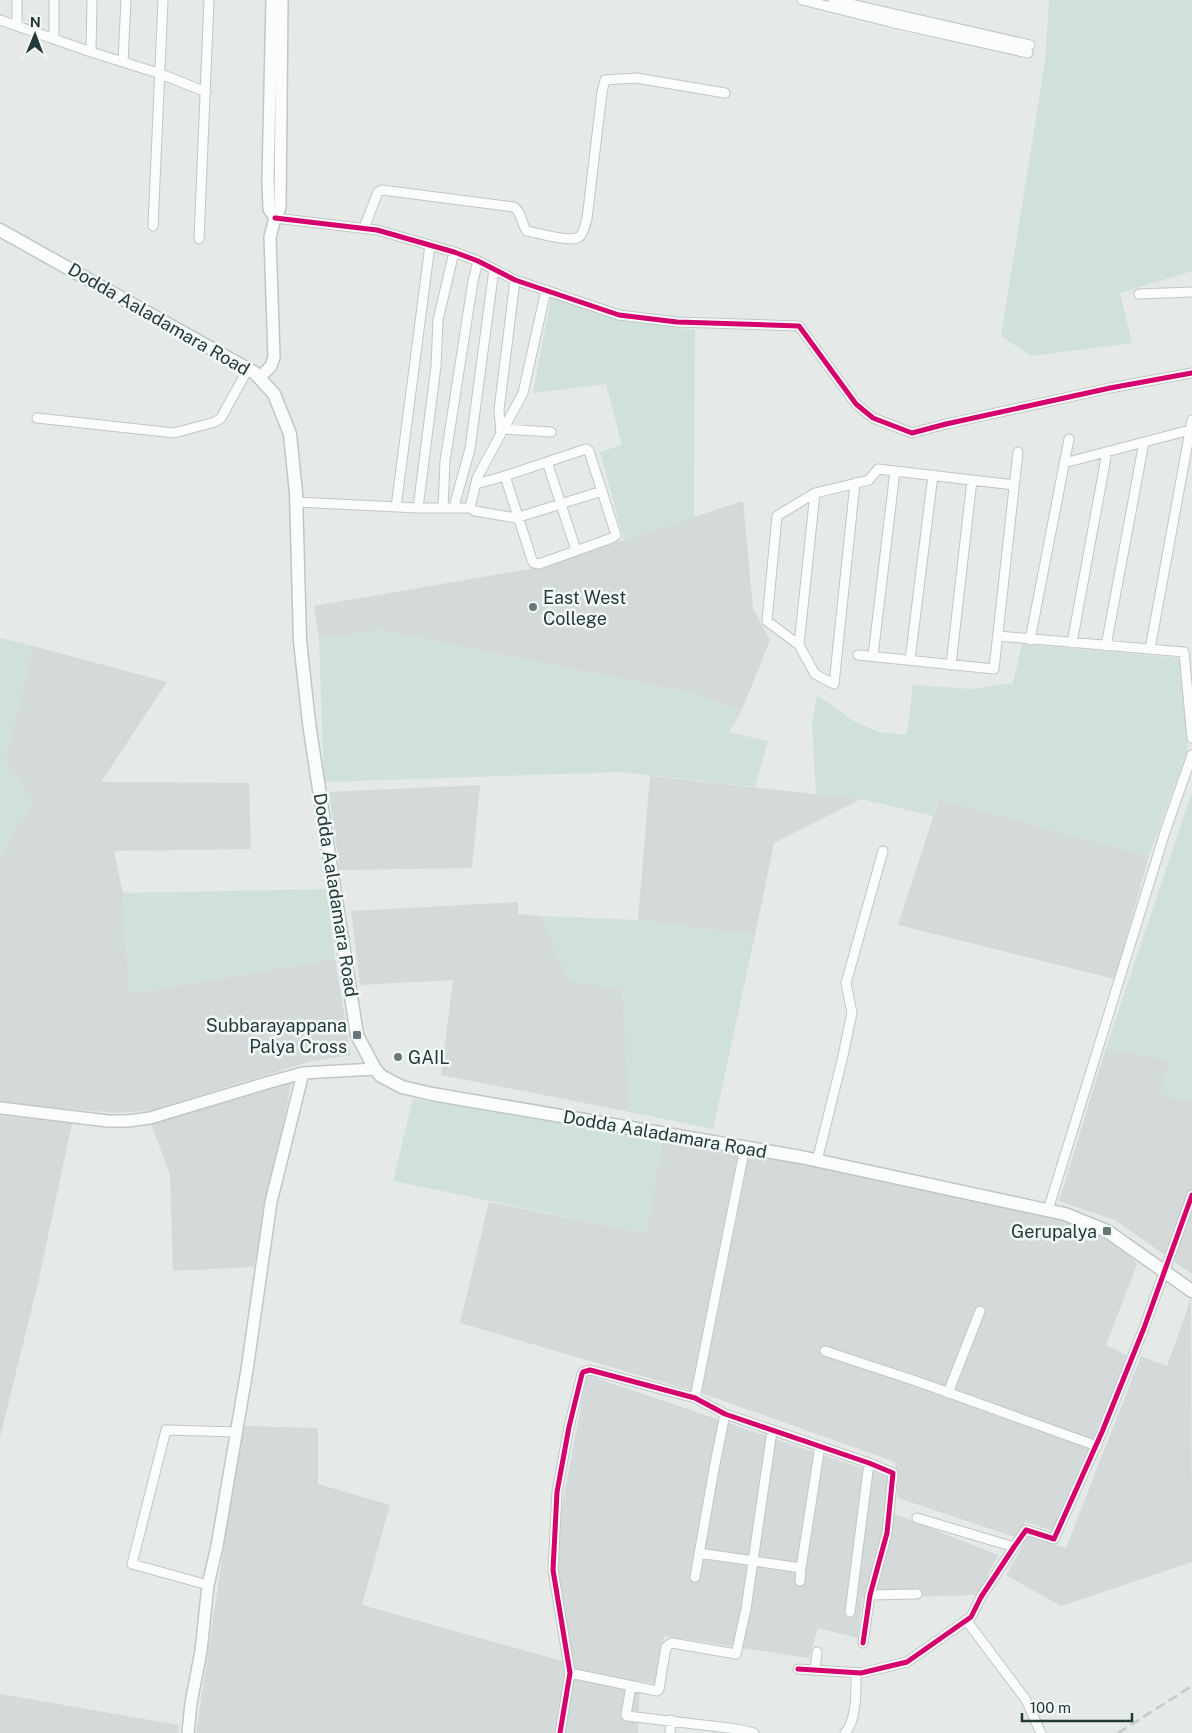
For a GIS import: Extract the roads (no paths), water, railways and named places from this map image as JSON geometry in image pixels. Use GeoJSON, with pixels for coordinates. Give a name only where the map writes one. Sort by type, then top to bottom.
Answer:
{"type":"FeatureCollection","features":[{"type":"Feature","properties":{"kind":"main road","name":"Dodda Aaladamara Road"},"geometry":{"type":"LineString","coordinates":[[0,230],[248,369],[274,394],[290,434],[296,502],[300,641],[310,723],[358,1034],[375,1069],[381,1076],[402,1086],[432,1094],[817,1160],[1065,1214],[1107,1231],[1192,1291]]}},
{"type":"Feature","properties":{"kind":"street"},"geometry":{"type":"LineString","coordinates":[[17,0],[17,26]]}},
{"type":"Feature","properties":{"kind":"street"},"geometry":{"type":"LineString","coordinates":[[54,0],[54,39]]}},
{"type":"Feature","properties":{"kind":"street"},"geometry":{"type":"LineString","coordinates":[[91,52],[92,0]]}},
{"type":"Feature","properties":{"kind":"street"},"geometry":{"type":"LineString","coordinates":[[123,62],[126,0]]}},
{"type":"Feature","properties":{"kind":"street"},"geometry":{"type":"LineString","coordinates":[[153,226],[163,0]]}},
{"type":"Feature","properties":{"kind":"street"},"geometry":{"type":"LineString","coordinates":[[199,239],[209,0]]}},
{"type":"Feature","properties":{"kind":"street"},"geometry":{"type":"LineString","coordinates":[[272,0],[268,178],[269,209],[275,218],[364,228],[430,245],[478,261],[514,280],[620,315],[677,322],[799,326],[856,404],[873,418],[912,433],[1110,388],[1192,373]]}},
{"type":"Feature","properties":{"kind":"street"},"geometry":{"type":"LineString","coordinates":[[259,378],[271,366],[274,357],[270,237],[280,208],[282,0]]}},
{"type":"Feature","properties":{"kind":"street"},"geometry":{"type":"LineString","coordinates":[[802,0],[874,11]]}},
{"type":"Feature","properties":{"kind":"street"},"geometry":{"type":"LineString","coordinates":[[833,0],[1029,49]]}},
{"type":"Feature","properties":{"kind":"street"},"geometry":{"type":"LineString","coordinates":[[874,11],[878,0]]}},
{"type":"Feature","properties":{"kind":"street"},"geometry":{"type":"LineString","coordinates":[[0,20],[161,74],[206,92]]}},
{"type":"Feature","properties":{"kind":"street"},"geometry":{"type":"LineString","coordinates":[[364,228],[378,192],[382,190],[514,207],[518,210],[527,231],[571,239],[578,237],[582,234],[587,219],[605,80],[636,78],[725,92]]}},
{"type":"Feature","properties":{"kind":"street"},"geometry":{"type":"LineString","coordinates":[[396,507],[430,245]]}},
{"type":"Feature","properties":{"kind":"street"},"geometry":{"type":"LineString","coordinates":[[418,508],[436,366],[438,320],[454,252]]}},
{"type":"Feature","properties":{"kind":"street"},"geometry":{"type":"LineString","coordinates":[[443,507],[444,461],[473,281],[478,261]]}},
{"type":"Feature","properties":{"kind":"street"},"geometry":{"type":"LineString","coordinates":[[454,508],[470,450],[494,269]]}},
{"type":"Feature","properties":{"kind":"street"},"geometry":{"type":"LineString","coordinates":[[503,432],[499,410],[514,280]]}},
{"type":"Feature","properties":{"kind":"street"},"geometry":{"type":"LineString","coordinates":[[470,508],[477,478],[523,393],[546,290]]}},
{"type":"Feature","properties":{"kind":"street"},"geometry":{"type":"LineString","coordinates":[[1139,294],[1192,292]]}},
{"type":"Feature","properties":{"kind":"street"},"geometry":{"type":"LineString","coordinates":[[37,418],[177,433],[215,422],[221,418],[248,369]]}},
{"type":"Feature","properties":{"kind":"street"},"geometry":{"type":"LineString","coordinates":[[1150,649],[1192,420]]}},
{"type":"Feature","properties":{"kind":"street"},"geometry":{"type":"LineString","coordinates":[[1064,463],[1190,430]]}},
{"type":"Feature","properties":{"kind":"street"},"geometry":{"type":"LineString","coordinates":[[503,432],[550,432]]}},
{"type":"Feature","properties":{"kind":"street"},"geometry":{"type":"LineString","coordinates":[[1030,640],[1068,439]]}},
{"type":"Feature","properties":{"kind":"street"},"geometry":{"type":"LineString","coordinates":[[1106,646],[1144,442]]}},
{"type":"Feature","properties":{"kind":"street"},"geometry":{"type":"LineString","coordinates":[[476,484],[586,449],[589,451],[616,535],[539,564],[534,564],[504,476]]}},
{"type":"Feature","properties":{"kind":"street"},"geometry":{"type":"LineString","coordinates":[[858,655],[994,669],[1018,452]]}},
{"type":"Feature","properties":{"kind":"street"},"geometry":{"type":"LineString","coordinates":[[1072,643],[1107,452]]}},
{"type":"Feature","properties":{"kind":"street"},"geometry":{"type":"LineString","coordinates":[[547,462],[576,550]]}},
{"type":"Feature","properties":{"kind":"street"},"geometry":{"type":"LineString","coordinates":[[855,484],[834,684],[815,674],[799,645],[767,621],[777,516],[815,494],[869,480],[878,469],[1014,485]]}},
{"type":"Feature","properties":{"kind":"street"},"geometry":{"type":"LineString","coordinates":[[873,656],[895,471]]}},
{"type":"Feature","properties":{"kind":"street"},"geometry":{"type":"LineString","coordinates":[[910,660],[933,476]]}},
{"type":"Feature","properties":{"kind":"street"},"geometry":{"type":"LineString","coordinates":[[951,665],[972,480]]}},
{"type":"Feature","properties":{"kind":"street"},"geometry":{"type":"LineString","coordinates":[[296,502],[418,508],[470,508],[475,511],[514,518],[562,505],[602,491]]}},
{"type":"Feature","properties":{"kind":"street"},"geometry":{"type":"LineString","coordinates":[[799,645],[815,494]]}},
{"type":"Feature","properties":{"kind":"street"},"geometry":{"type":"LineString","coordinates":[[998,636],[1184,652],[1192,738]]}},
{"type":"Feature","properties":{"kind":"street"},"geometry":{"type":"LineString","coordinates":[[1048,1210],[1162,840],[1192,755]]}},
{"type":"Feature","properties":{"kind":"street"},"geometry":{"type":"LineString","coordinates":[[817,1160],[852,1013],[848,1001],[846,983],[883,851]]}},
{"type":"Feature","properties":{"kind":"street"},"geometry":{"type":"LineString","coordinates":[[0,1108],[108,1121],[128,1121],[150,1118],[303,1073],[375,1069]]}},
{"type":"Feature","properties":{"kind":"street"},"geometry":{"type":"LineString","coordinates":[[188,1733],[191,1702],[201,1650],[208,1585],[217,1546],[236,1432],[262,1272],[271,1202],[292,1125],[303,1073]]}},
{"type":"Feature","properties":{"kind":"street"},"geometry":{"type":"LineString","coordinates":[[695,1398],[745,1147]]}},
{"type":"Feature","properties":{"kind":"street"},"geometry":{"type":"LineString","coordinates":[[798,1669],[861,1673],[907,1662],[971,1617],[981,1597],[1026,1530],[1054,1539],[1097,1446],[1144,1328],[1192,1195]]}},
{"type":"Feature","properties":{"kind":"street"},"geometry":{"type":"LineString","coordinates":[[948,1393],[980,1311]]}},
{"type":"Feature","properties":{"kind":"street"},"geometry":{"type":"LineString","coordinates":[[825,1351],[1097,1446]]}},
{"type":"Feature","properties":{"kind":"street"},"geometry":{"type":"LineString","coordinates":[[560,1733],[570,1673],[553,1570],[557,1492],[569,1426],[583,1372],[590,1370],[695,1398],[725,1414],[893,1473],[887,1533],[870,1596],[863,1643]]}},
{"type":"Feature","properties":{"kind":"street"},"geometry":{"type":"LineString","coordinates":[[695,1577],[725,1414]]}},
{"type":"Feature","properties":{"kind":"street"},"geometry":{"type":"LineString","coordinates":[[208,1585],[132,1564],[166,1430],[236,1432]]}},
{"type":"Feature","properties":{"kind":"street"},"geometry":{"type":"LineString","coordinates":[[570,1673],[658,1691],[666,1647],[672,1643],[736,1654],[746,1609],[772,1431]]}},
{"type":"Feature","properties":{"kind":"street"},"geometry":{"type":"LineString","coordinates":[[800,1581],[820,1446]]}},
{"type":"Feature","properties":{"kind":"street"},"geometry":{"type":"LineString","coordinates":[[850,1612],[869,1463]]}},
{"type":"Feature","properties":{"kind":"street"},"geometry":{"type":"LineString","coordinates":[[917,1518],[1014,1547]]}},
{"type":"Feature","properties":{"kind":"street"},"geometry":{"type":"LineString","coordinates":[[699,1553],[801,1568]]}},
{"type":"Feature","properties":{"kind":"street"},"geometry":{"type":"LineString","coordinates":[[870,1596],[917,1594]]}},
{"type":"Feature","properties":{"kind":"street"},"geometry":{"type":"LineString","coordinates":[[966,1620],[1026,1700],[1042,1733]]}},
{"type":"Feature","properties":{"kind":"street"},"geometry":{"type":"LineString","coordinates":[[813,1680],[817,1652]]}},
{"type":"Feature","properties":{"kind":"street"},"geometry":{"type":"LineString","coordinates":[[845,1733],[849,1728],[856,1700],[856,1673]]}},
{"type":"Feature","properties":{"kind":"street"},"geometry":{"type":"LineString","coordinates":[[631,1686],[626,1716],[739,1729],[754,1733]]}},
{"type":"Feature","properties":{"kind":"street"},"geometry":{"type":"LineString","coordinates":[[670,1733],[671,1720]]}},
{"type":"Feature","properties":{"kind":"railway"},"geometry":{"type":"LineString","coordinates":[[1118,1733],[1192,1686]]}},
{"type":"Feature","properties":{"kind":"place","name":"East West College"},"geometry":{"type":"Point","coordinates":[533,607]}},
{"type":"Feature","properties":{"kind":"place","name":"Subbarayappana Palya Cross"},"geometry":{"type":"Point","coordinates":[357,1035]}},
{"type":"Feature","properties":{"kind":"place","name":"GAIL"},"geometry":{"type":"Point","coordinates":[398,1057]}},
{"type":"Feature","properties":{"kind":"place","name":"Gerupalya"},"geometry":{"type":"Point","coordinates":[1107,1231]}}]}
